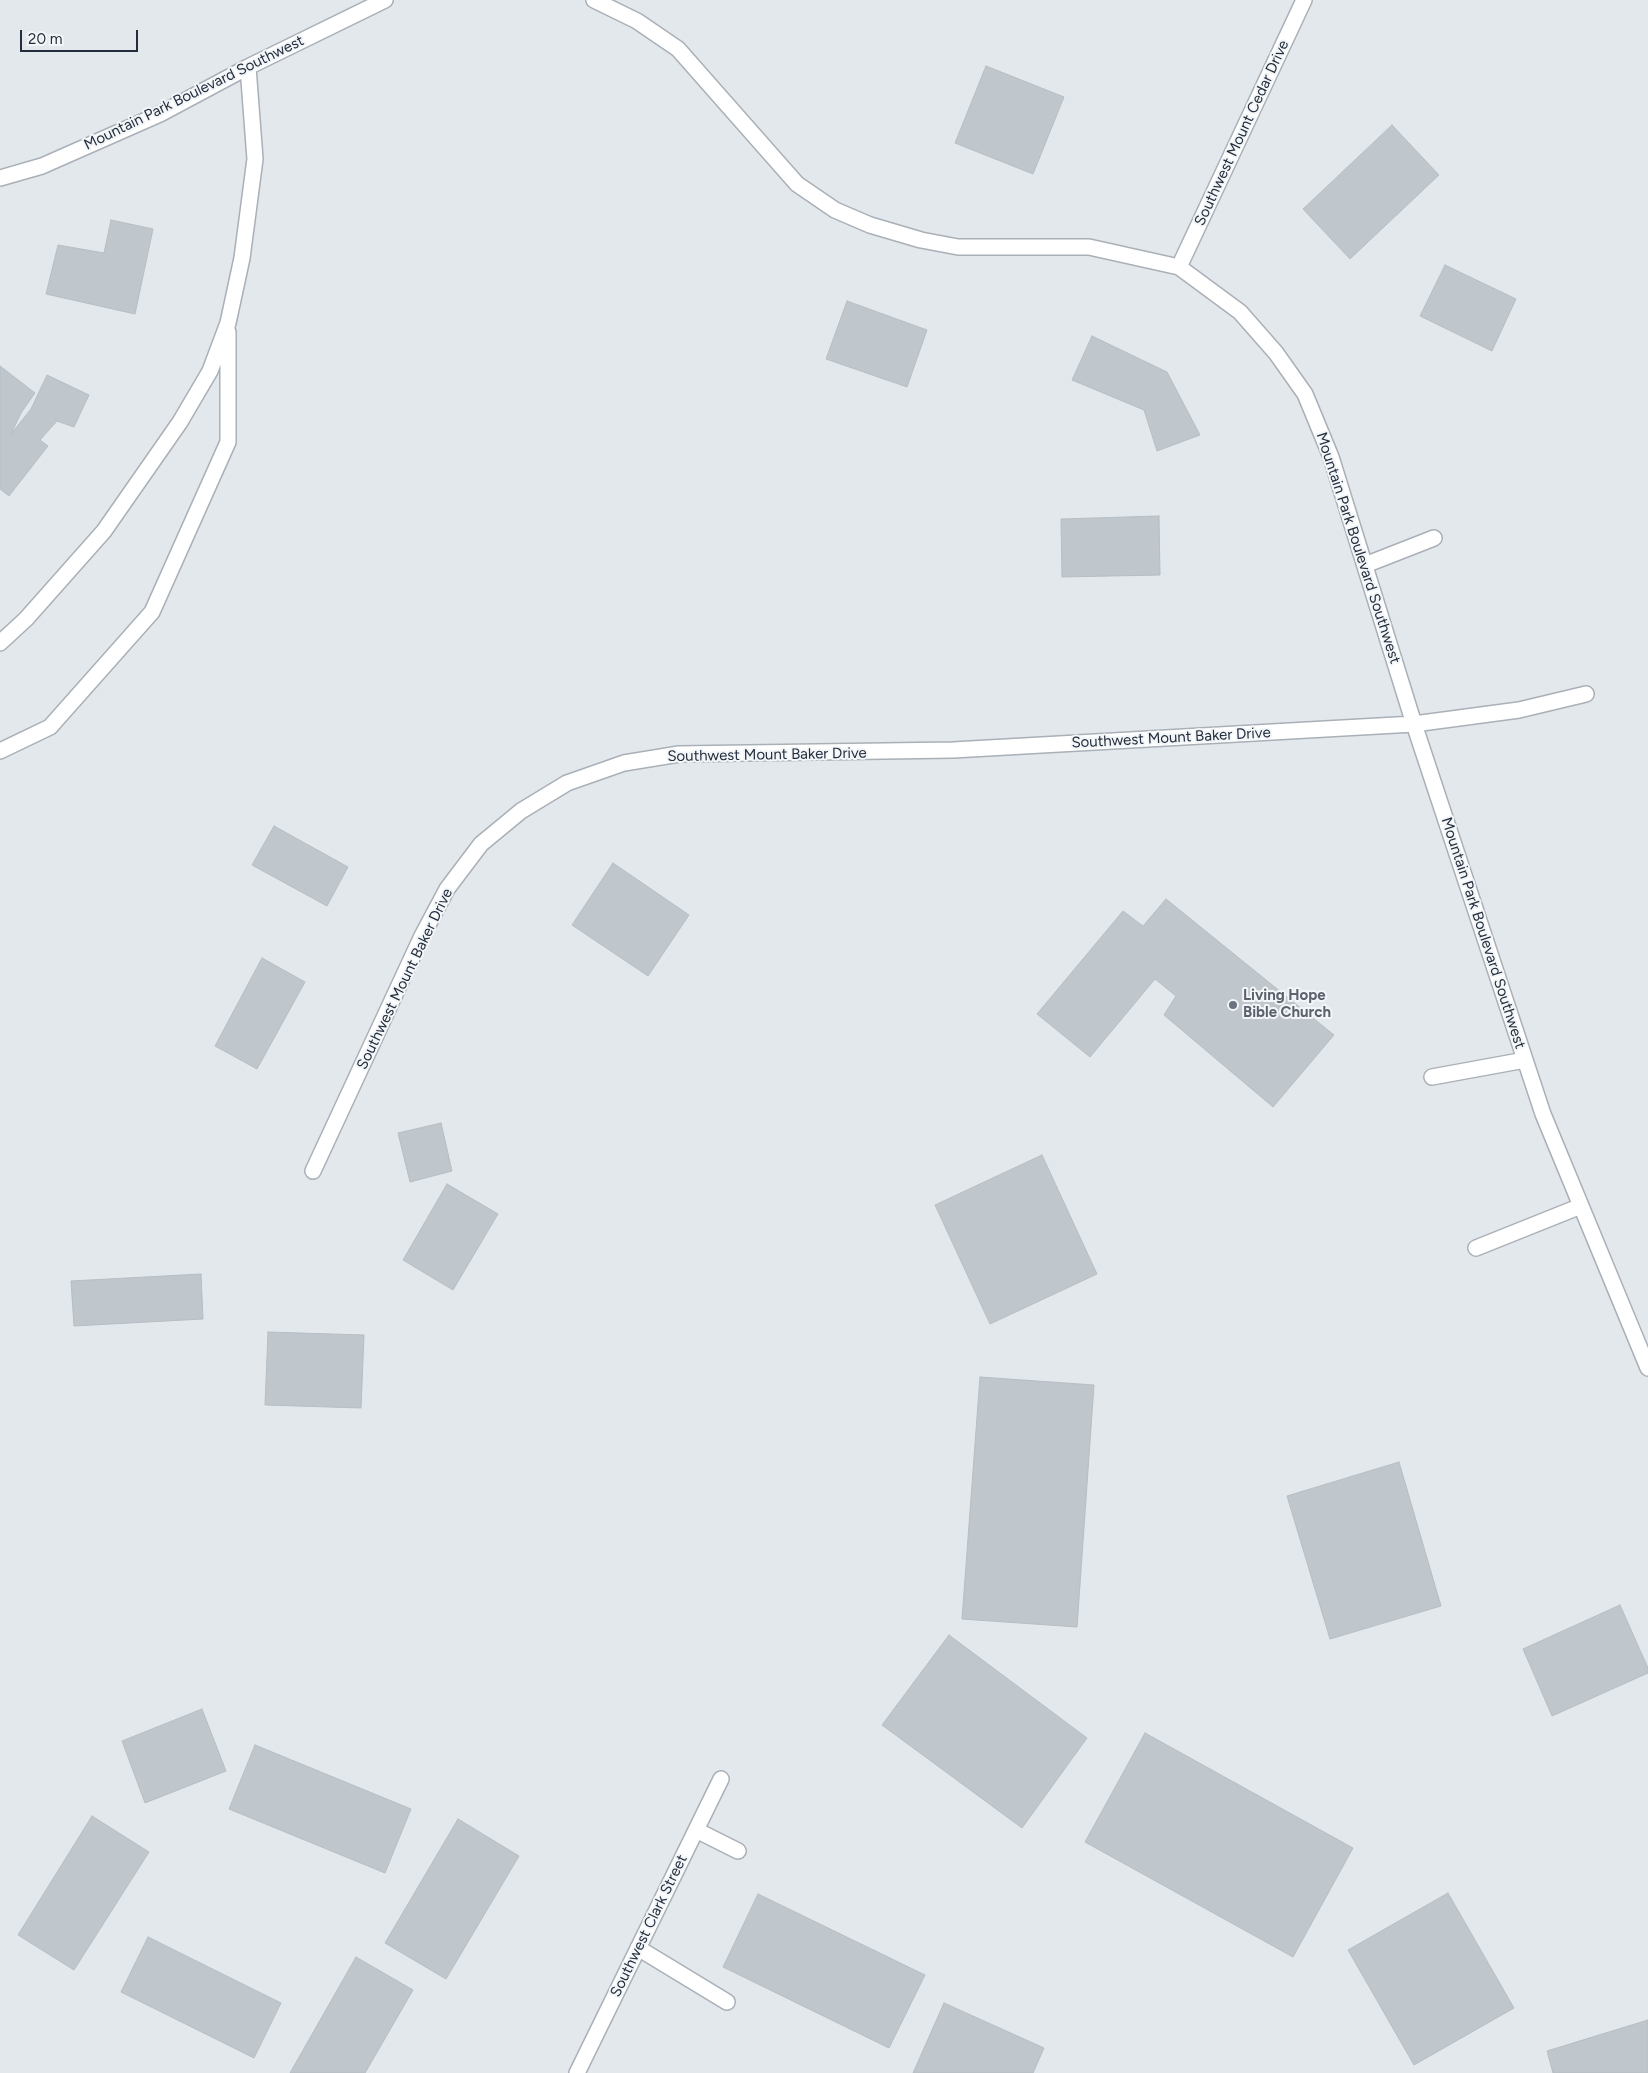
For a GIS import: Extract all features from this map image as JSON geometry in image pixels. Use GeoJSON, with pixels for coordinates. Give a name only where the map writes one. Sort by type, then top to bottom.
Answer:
{"type":"FeatureCollection","features":[{"type":"Feature","properties":{"kind":"street","name":"Mountain Park Boulevard Southwest"},"geometry":{"type":"LineString","coordinates":[[0,178],[42,166],[160,114],[248,67],[385,0]]}},
{"type":"Feature","properties":{"kind":"street","name":"Mountain Park Boulevard Southwest"},"geometry":{"type":"LineString","coordinates":[[594,0],[637,21],[678,49],[797,184],[835,210],[870,225],[921,240],[958,247],[1089,247],[1179,267],[1240,312],[1276,353],[1305,394],[1331,458],[1414,724],[1543,1114],[1648,1368]]}},
{"type":"Feature","properties":{"kind":"street","name":"Southwest Mount Cedar Drive"},"geometry":{"type":"LineString","coordinates":[[1179,267],[1304,0]]}},
{"type":"Feature","properties":{"kind":"street"},"geometry":{"type":"LineString","coordinates":[[0,643],[26,619],[104,531],[180,422],[210,371],[228,323],[242,258],[255,158],[248,67]]}},
{"type":"Feature","properties":{"kind":"street"},"geometry":{"type":"LineString","coordinates":[[0,750],[50,727],[152,612],[228,442],[228,323]]}},
{"type":"Feature","properties":{"kind":"street"},"geometry":{"type":"LineString","coordinates":[[1365,566],[1434,538]]}},
{"type":"Feature","properties":{"kind":"street","name":"Southwest Mount Baker Drive"},"geometry":{"type":"LineString","coordinates":[[312,1171],[422,936],[447,889],[482,844],[521,811],[567,783],[624,763],[680,754],[953,750],[1414,724],[1519,710],[1586,694]]}},
{"type":"Feature","properties":{"kind":"street"},"geometry":{"type":"LineString","coordinates":[[1432,1078],[1525,1060]]}},
{"type":"Feature","properties":{"kind":"street"},"geometry":{"type":"LineString","coordinates":[[1476,1248],[1581,1206]]}},
{"type":"Feature","properties":{"kind":"street","name":"Southwest Clark Street"},"geometry":{"type":"LineString","coordinates":[[577,2073],[721,1779]]}},
{"type":"Feature","properties":{"kind":"street"},"geometry":{"type":"LineString","coordinates":[[696,1830],[738,1851]]}},
{"type":"Feature","properties":{"kind":"street"},"geometry":{"type":"LineString","coordinates":[[638,1948],[727,2002]]}},
{"type":"Feature","properties":{"kind":"building"},"geometry":{"type":"Polygon","coordinates":[[[986,66],[1064,97],[1033,174],[955,143],[986,66]]]}},
{"type":"Feature","properties":{"kind":"building"},"geometry":{"type":"Polygon","coordinates":[[[1392,125],[1439,175],[1350,259],[1303,209],[1392,125]]]}},
{"type":"Feature","properties":{"kind":"building"},"geometry":{"type":"Polygon","coordinates":[[[111,220],[153,229],[135,314],[46,294],[58,245],[104,253],[111,220]]]}},
{"type":"Feature","properties":{"kind":"building"},"geometry":{"type":"Polygon","coordinates":[[[1445,265],[1516,299],[1492,351],[1420,316],[1445,265]]]}},
{"type":"Feature","properties":{"kind":"building"},"geometry":{"type":"Polygon","coordinates":[[[847,301],[927,330],[907,387],[826,359],[847,301]]]}},
{"type":"Feature","properties":{"kind":"building"},"geometry":{"type":"Polygon","coordinates":[[[1092,336],[1167,372],[1200,435],[1157,451],[1144,410],[1072,380],[1092,336]]]}},
{"type":"Feature","properties":{"kind":"building"},"geometry":{"type":"Polygon","coordinates":[[[0,366],[35,393],[21,413],[11,434],[31,409],[47,375],[89,395],[74,427],[57,421],[40,440],[48,446],[9,496],[0,489],[0,366]]]}},
{"type":"Feature","properties":{"kind":"building"},"geometry":{"type":"Polygon","coordinates":[[[1159,516],[1160,575],[1062,577],[1061,519],[1159,516]]]}},
{"type":"Feature","properties":{"kind":"building"},"geometry":{"type":"Polygon","coordinates":[[[274,826],[348,867],[327,906],[252,865],[274,826]]]}},
{"type":"Feature","properties":{"kind":"building"},"geometry":{"type":"Polygon","coordinates":[[[613,863],[689,915],[648,976],[572,925],[613,863]]]}},
{"type":"Feature","properties":{"kind":"building","name":"Living Hope Bible Church"},"geometry":{"type":"Polygon","coordinates":[[[1166,899],[1334,1035],[1273,1107],[1164,1015],[1176,996],[1155,979],[1090,1057],[1037,1014],[1123,911],[1143,926],[1166,899]]]}},
{"type":"Feature","properties":{"kind":"building"},"geometry":{"type":"Polygon","coordinates":[[[262,958],[305,982],[257,1069],[215,1046],[262,958]]]}},
{"type":"Feature","properties":{"kind":"building"},"geometry":{"type":"Polygon","coordinates":[[[441,1123],[452,1171],[410,1182],[398,1133],[441,1123]]]}},
{"type":"Feature","properties":{"kind":"building"},"geometry":{"type":"Polygon","coordinates":[[[1042,1155],[1097,1274],[990,1324],[935,1205],[1042,1155]]]}},
{"type":"Feature","properties":{"kind":"building"},"geometry":{"type":"Polygon","coordinates":[[[447,1184],[498,1214],[453,1290],[403,1260],[447,1184]]]}},
{"type":"Feature","properties":{"kind":"building"},"geometry":{"type":"Polygon","coordinates":[[[201,1274],[203,1319],[74,1326],[71,1281],[201,1274]]]}},
{"type":"Feature","properties":{"kind":"building"},"geometry":{"type":"Polygon","coordinates":[[[268,1332],[364,1335],[361,1408],[265,1405],[268,1332]]]}},
{"type":"Feature","properties":{"kind":"building"},"geometry":{"type":"Polygon","coordinates":[[[980,1377],[1094,1385],[1077,1627],[962,1619],[980,1377]]]}},
{"type":"Feature","properties":{"kind":"building"},"geometry":{"type":"Polygon","coordinates":[[[1399,1462],[1441,1606],[1330,1639],[1287,1496],[1399,1462]]]}},
{"type":"Feature","properties":{"kind":"building"},"geometry":{"type":"Polygon","coordinates":[[[1620,1605],[1648,1668],[1648,1673],[1552,1716],[1523,1649],[1620,1605]]]}},
{"type":"Feature","properties":{"kind":"building"},"geometry":{"type":"Polygon","coordinates":[[[949,1635],[1087,1738],[1022,1828],[882,1725],[949,1635]]]}},
{"type":"Feature","properties":{"kind":"building"},"geometry":{"type":"Polygon","coordinates":[[[202,1709],[226,1771],[145,1803],[122,1741],[202,1709]]]}},
{"type":"Feature","properties":{"kind":"building"},"geometry":{"type":"Polygon","coordinates":[[[1145,1733],[1353,1848],[1293,1957],[1085,1842],[1145,1733]]]}},
{"type":"Feature","properties":{"kind":"building"},"geometry":{"type":"Polygon","coordinates":[[[255,1745],[411,1809],[385,1873],[229,1809],[255,1745]]]}},
{"type":"Feature","properties":{"kind":"building"},"geometry":{"type":"Polygon","coordinates":[[[92,1816],[149,1852],[74,1970],[18,1935],[92,1816]]]}},
{"type":"Feature","properties":{"kind":"building"},"geometry":{"type":"Polygon","coordinates":[[[458,1819],[519,1856],[446,1979],[385,1943],[458,1819]]]}},
{"type":"Feature","properties":{"kind":"building"},"geometry":{"type":"Polygon","coordinates":[[[1448,1893],[1514,2008],[1414,2065],[1348,1950],[1448,1893]]]}},
{"type":"Feature","properties":{"kind":"building"},"geometry":{"type":"Polygon","coordinates":[[[758,1894],[925,1975],[889,2048],[723,1967],[758,1894]]]}},
{"type":"Feature","properties":{"kind":"building"},"geometry":{"type":"Polygon","coordinates":[[[148,1937],[281,2003],[254,2058],[121,1992],[148,1937]]]}},
{"type":"Feature","properties":{"kind":"building"},"geometry":{"type":"Polygon","coordinates":[[[356,1957],[413,1990],[365,2073],[290,2073],[356,1957]]]}},
{"type":"Feature","properties":{"kind":"building"},"geometry":{"type":"Polygon","coordinates":[[[944,2003],[1044,2048],[1033,2073],[913,2073],[944,2003]]]}},
{"type":"Feature","properties":{"kind":"building"},"geometry":{"type":"Polygon","coordinates":[[[1648,2020],[1648,2073],[1553,2073],[1547,2051],[1648,2020]]]}},
{"type":"Feature","properties":{"kind":"place","name":"Living Hope Bible Church"},"geometry":{"type":"Point","coordinates":[1233,1005]}}]}
